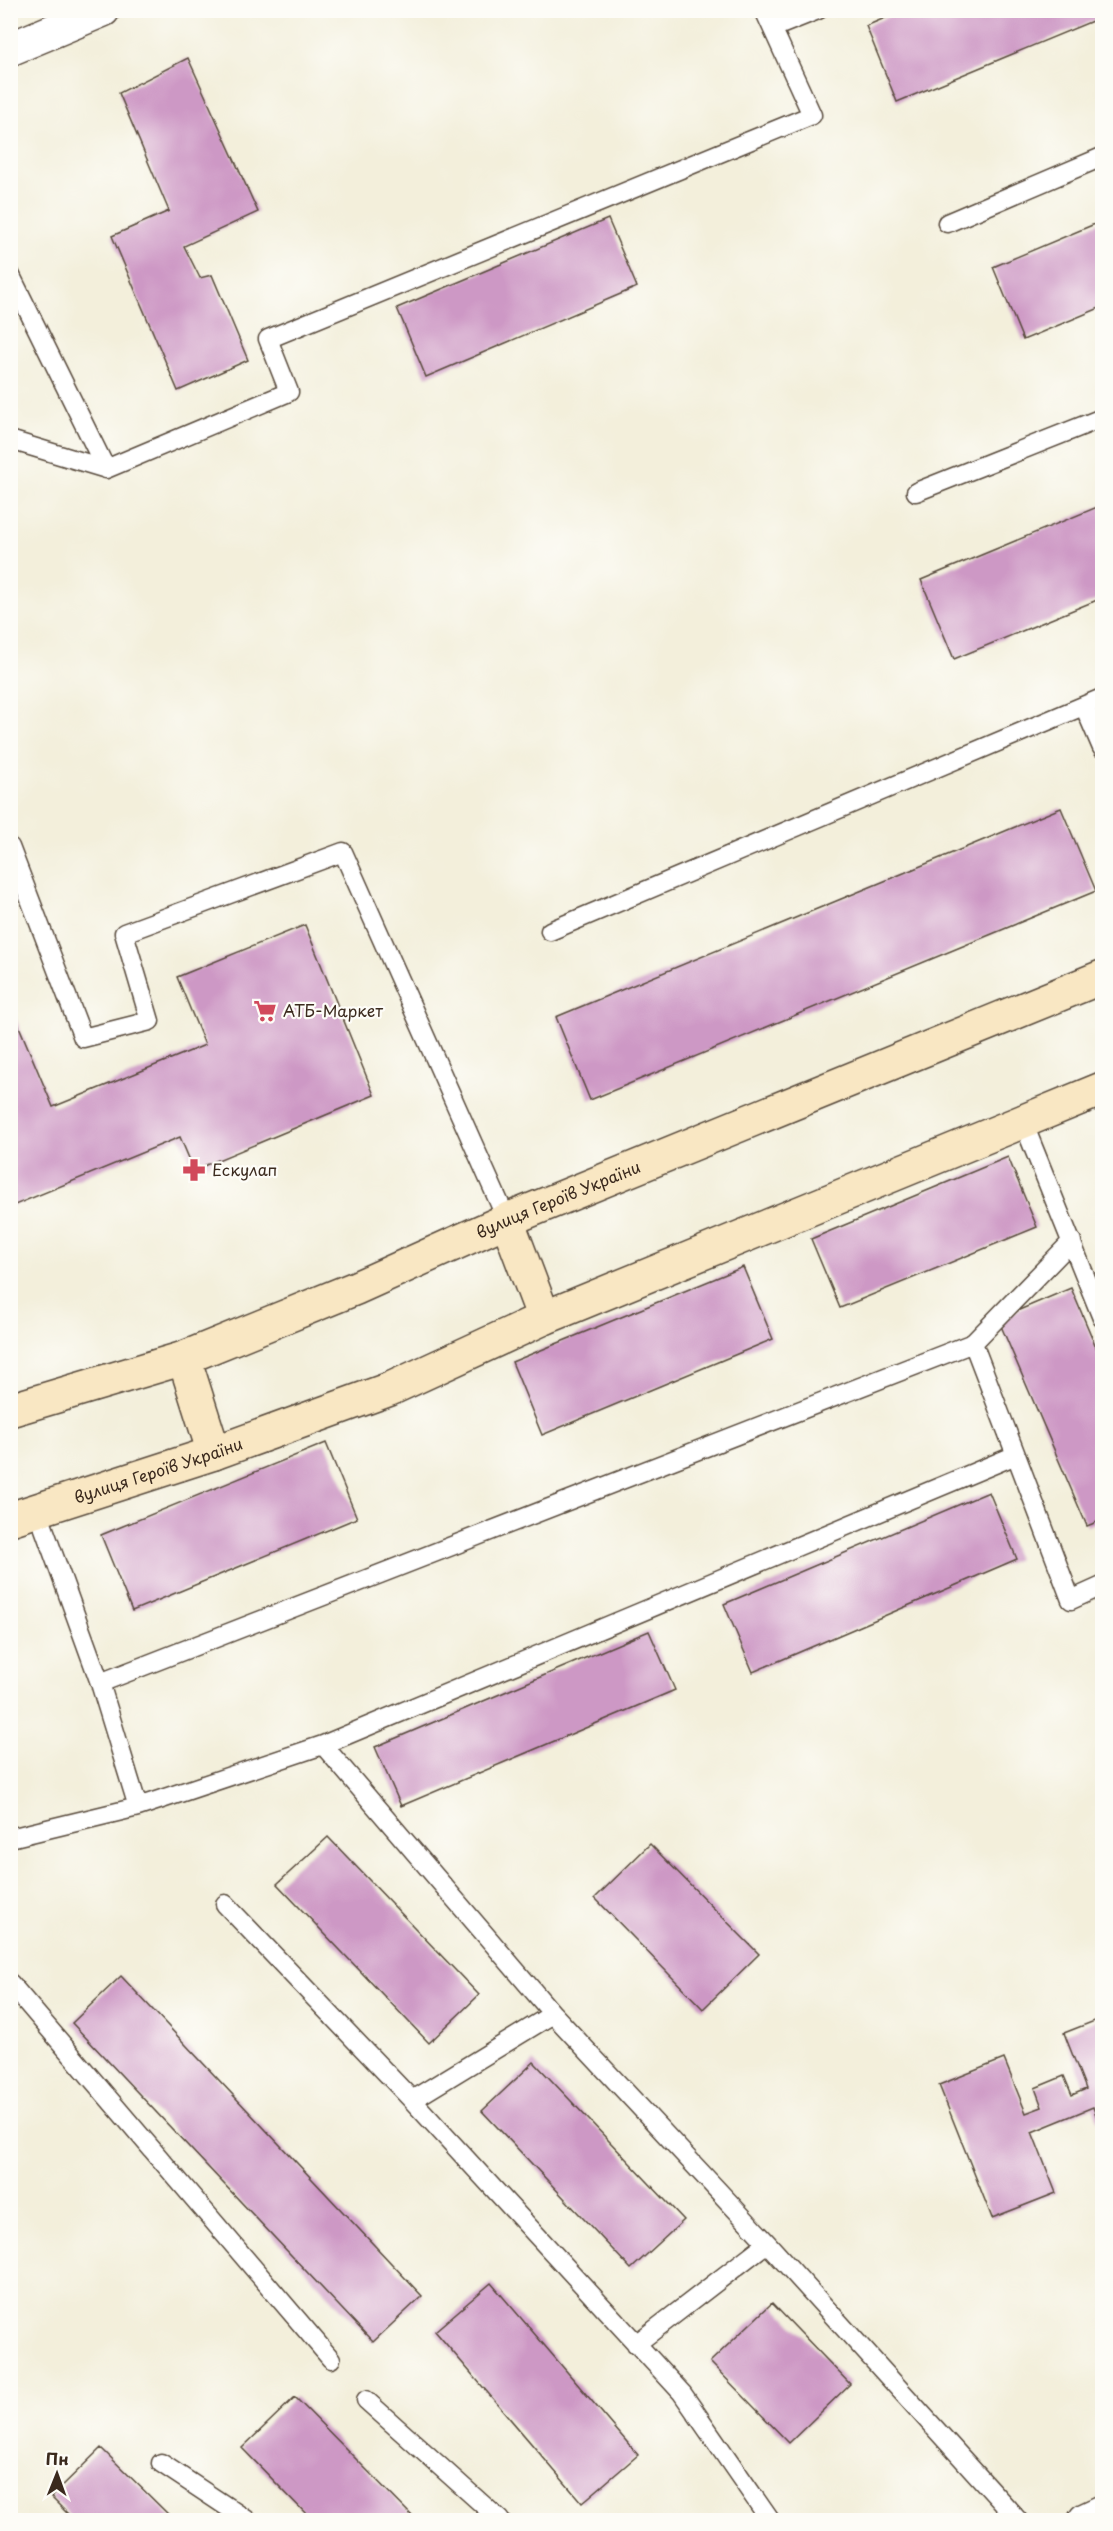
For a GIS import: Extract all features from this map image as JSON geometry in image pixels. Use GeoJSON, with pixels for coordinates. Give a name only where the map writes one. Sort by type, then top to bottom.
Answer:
{"type":"FeatureCollection","features":[{"type":"Feature","properties":{"kind":"main road","name":"вулиця Героїв України"},"geometry":{"type":"LineString","coordinates":[[10,1410],[184,1358],[356,1288],[507,1220],[1102,977]]}},
{"type":"Feature","properties":{"kind":"main road","name":"вулиця Героїв України"},"geometry":{"type":"LineString","coordinates":[[24,1515],[214,1453],[390,1389],[544,1318],[1102,1089]]}},
{"type":"Feature","properties":{"kind":"main road"},"geometry":{"type":"LineString","coordinates":[[507,1220],[544,1318]]}},
{"type":"Feature","properties":{"kind":"main road"},"geometry":{"type":"LineString","coordinates":[[184,1358],[214,1453]]}},
{"type":"Feature","properties":{"kind":"street"},"geometry":{"type":"LineString","coordinates":[[10,49],[103,10]]}},
{"type":"Feature","properties":{"kind":"street"},"geometry":{"type":"LineString","coordinates":[[1085,2520],[1102,2512]]}},
{"type":"Feature","properties":{"kind":"lane"},"geometry":{"type":"LineString","coordinates":[[10,440],[106,469],[289,392],[268,339],[812,115],[764,10]]}},
{"type":"Feature","properties":{"kind":"lane"},"geometry":{"type":"LineString","coordinates":[[772,28],[818,10]]}},
{"type":"Feature","properties":{"kind":"lane"},"geometry":{"type":"LineString","coordinates":[[947,223],[1102,157]]}},
{"type":"Feature","properties":{"kind":"lane"},"geometry":{"type":"LineString","coordinates":[[10,274],[106,469]]}},
{"type":"Feature","properties":{"kind":"lane"},"geometry":{"type":"LineString","coordinates":[[916,492],[1102,418]]}},
{"type":"Feature","properties":{"kind":"lane"},"geometry":{"type":"LineString","coordinates":[[550,932],[1102,698]]}},
{"type":"Feature","properties":{"kind":"lane"},"geometry":{"type":"LineString","coordinates":[[1084,706],[1102,748]]}},
{"type":"Feature","properties":{"kind":"lane"},"geometry":{"type":"LineString","coordinates":[[10,847],[83,1038],[150,1021],[124,933],[343,852],[507,1220]]}},
{"type":"Feature","properties":{"kind":"lane"},"geometry":{"type":"LineString","coordinates":[[1023,1122],[1102,1318]]}},
{"type":"Feature","properties":{"kind":"lane"},"geometry":{"type":"LineString","coordinates":[[100,1683],[973,1343],[1072,1241]]}},
{"type":"Feature","properties":{"kind":"lane"},"geometry":{"type":"LineString","coordinates":[[973,1343],[1071,1600],[1102,1586]]}},
{"type":"Feature","properties":{"kind":"lane"},"geometry":{"type":"LineString","coordinates":[[10,1838],[138,1807],[323,1744],[1016,1455]]}},
{"type":"Feature","properties":{"kind":"lane"},"geometry":{"type":"LineString","coordinates":[[24,1515],[100,1683],[138,1807]]}},
{"type":"Feature","properties":{"kind":"lane"},"geometry":{"type":"LineString","coordinates":[[323,1744],[553,2014],[767,2243],[1018,2520]]}},
{"type":"Feature","properties":{"kind":"lane"},"geometry":{"type":"LineString","coordinates":[[225,1904],[412,2100],[682,2393],[770,2520]]}},
{"type":"Feature","properties":{"kind":"lane"},"geometry":{"type":"LineString","coordinates":[[10,1983],[331,2359]]}},
{"type":"Feature","properties":{"kind":"lane"},"geometry":{"type":"LineString","coordinates":[[412,2100],[553,2014]]}},
{"type":"Feature","properties":{"kind":"lane"},"geometry":{"type":"LineString","coordinates":[[636,2344],[767,2243]]}},
{"type":"Feature","properties":{"kind":"lane"},"geometry":{"type":"LineString","coordinates":[[366,2400],[500,2520]]}},
{"type":"Feature","properties":{"kind":"lane"},"geometry":{"type":"LineString","coordinates":[[161,2463],[247,2520]]}},
{"type":"Feature","properties":{"kind":"building"},"geometry":{"type":"Polygon","coordinates":[[[904,10],[1102,10],[1102,17],[897,102],[866,26],[904,10]]]}},
{"type":"Feature","properties":{"kind":"building"},"geometry":{"type":"Polygon","coordinates":[[[188,58],[258,212],[184,246],[200,278],[212,275],[248,360],[178,391],[112,236],[169,211],[119,93],[188,58]]]}},
{"type":"Feature","properties":{"kind":"building"},"geometry":{"type":"Polygon","coordinates":[[[608,219],[637,287],[426,377],[397,308],[608,219]]]}},
{"type":"Feature","properties":{"kind":"building"},"geometry":{"type":"Polygon","coordinates":[[[1102,221],[1102,307],[1023,340],[993,267],[1102,221]]]}},
{"type":"Feature","properties":{"kind":"building"},"geometry":{"type":"Polygon","coordinates":[[[1102,505],[1102,598],[954,659],[921,580],[1102,505]]]}},
{"type":"Feature","properties":{"kind":"building"},"geometry":{"type":"Polygon","coordinates":[[[1061,808],[1096,891],[590,1100],[556,1017],[1061,808]]]}},
{"type":"Feature","properties":{"kind":"building"},"geometry":{"type":"Polygon","coordinates":[[[305,925],[374,1095],[194,1170],[180,1137],[10,1207],[10,1005],[53,1107],[205,1045],[177,977],[305,925]]]}},
{"type":"Feature","properties":{"kind":"building"},"geometry":{"type":"Polygon","coordinates":[[[1008,1157],[1037,1227],[840,1308],[811,1239],[1008,1157]]]}},
{"type":"Feature","properties":{"kind":"building"},"geometry":{"type":"Polygon","coordinates":[[[743,1267],[773,1339],[542,1435],[512,1362],[743,1267]]]}},
{"type":"Feature","properties":{"kind":"building"},"geometry":{"type":"Polygon","coordinates":[[[1071,1288],[1102,1361],[1102,1520],[1087,1526],[998,1319],[1071,1288]]]}},
{"type":"Feature","properties":{"kind":"building"},"geometry":{"type":"Polygon","coordinates":[[[326,1443],[357,1518],[132,1611],[101,1535],[326,1443]]]}},
{"type":"Feature","properties":{"kind":"building"},"geometry":{"type":"Polygon","coordinates":[[[989,1492],[1017,1559],[753,1672],[724,1604],[989,1492]]]}},
{"type":"Feature","properties":{"kind":"building"},"geometry":{"type":"Polygon","coordinates":[[[649,1631],[675,1690],[401,1806],[375,1747],[649,1631]]]}},
{"type":"Feature","properties":{"kind":"building"},"geometry":{"type":"Polygon","coordinates":[[[328,1837],[479,1995],[429,2043],[277,1884],[328,1837]]]}},
{"type":"Feature","properties":{"kind":"building"},"geometry":{"type":"Polygon","coordinates":[[[650,1844],[759,1954],[703,2009],[595,1898],[650,1844]]]}},
{"type":"Feature","properties":{"kind":"building"},"geometry":{"type":"Polygon","coordinates":[[[121,1976],[422,2296],[373,2342],[72,2023],[121,1976]]]}},
{"type":"Feature","properties":{"kind":"building"},"geometry":{"type":"Polygon","coordinates":[[[1102,2018],[1102,2131],[1093,2107],[1032,2132],[1056,2193],[992,2218],[939,2085],[1004,2059],[1026,2113],[1042,2107],[1035,2088],[1064,2076],[1072,2095],[1086,2089],[1064,2033],[1102,2018]]]}},
{"type":"Feature","properties":{"kind":"building"},"geometry":{"type":"Polygon","coordinates":[[[534,2062],[684,2220],[631,2269],[482,2111],[534,2062]]]}},
{"type":"Feature","properties":{"kind":"building"},"geometry":{"type":"Polygon","coordinates":[[[491,2283],[638,2455],[582,2503],[435,2331],[491,2283]]]}},
{"type":"Feature","properties":{"kind":"building"},"geometry":{"type":"Polygon","coordinates":[[[772,2303],[850,2384],[789,2443],[710,2362],[772,2303]]]}},
{"type":"Feature","properties":{"kind":"building"},"geometry":{"type":"Polygon","coordinates":[[[295,2397],[416,2520],[312,2520],[242,2448],[295,2397]]]}},
{"type":"Feature","properties":{"kind":"building"},"geometry":{"type":"Polygon","coordinates":[[[101,2448],[174,2520],[74,2520],[51,2497],[101,2448]]]}},
{"type":"Feature","properties":{"kind":"place","name":"АТБ-Маркет"},"geometry":{"type":"Point","coordinates":[265,1011]}},
{"type":"Feature","properties":{"kind":"place","name":"Ескулап"},"geometry":{"type":"Point","coordinates":[194,1170]}}]}
